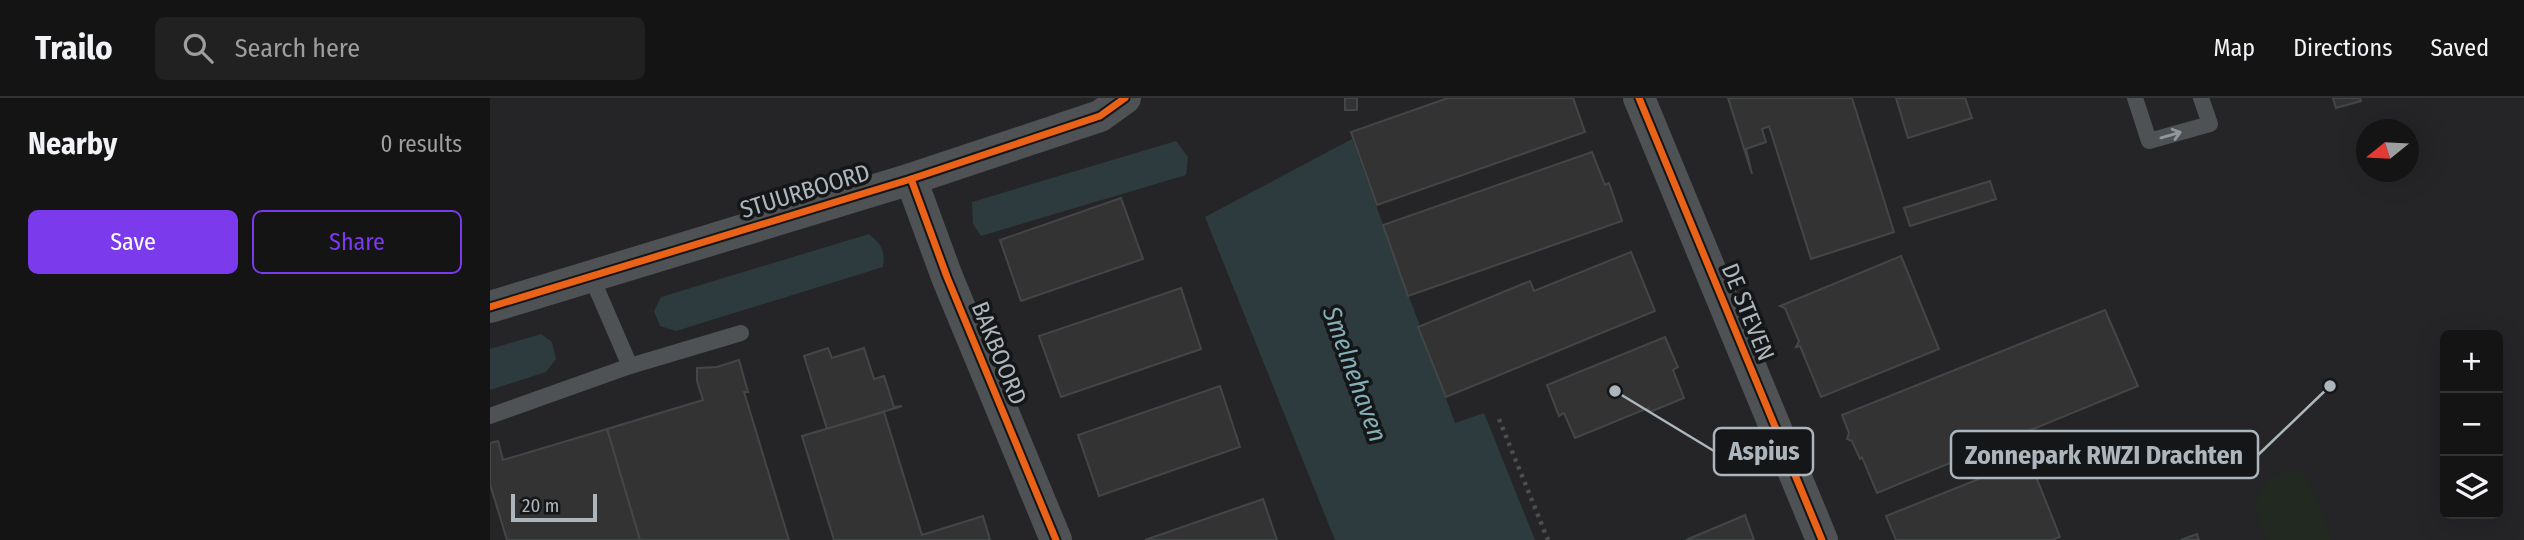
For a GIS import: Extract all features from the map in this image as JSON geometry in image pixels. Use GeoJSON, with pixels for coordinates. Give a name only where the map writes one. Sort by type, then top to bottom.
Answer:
{"type":"FeatureCollection","features":[{"type":"Feature","properties":{"kind":"street","name":"STUURBOORD"},"geometry":{"type":"LineString","coordinates":[[490,307],[911,179],[1100,116],[1125,98]]}},
{"type":"Feature","properties":{"kind":"street","name":"DE STEVEN"},"geometry":{"type":"LineString","coordinates":[[1639,98],[1822,540]]}},
{"type":"Feature","properties":{"kind":"street","name":"BAKBOORD"},"geometry":{"type":"LineString","coordinates":[[911,179],[947,277],[1056,540]]}},
{"type":"Feature","properties":{"kind":"lane"},"geometry":{"type":"LineString","coordinates":[[2135,98],[2149,141],[2210,124],[2201,98]]}},
{"type":"Feature","properties":{"kind":"lane"},"geometry":{"type":"LineString","coordinates":[[591,276],[630,366]]}},
{"type":"Feature","properties":{"kind":"lane"},"geometry":{"type":"LineString","coordinates":[[490,416],[630,366],[741,332]]}},
{"type":"Feature","properties":{"kind":"path"},"geometry":{"type":"LineString","coordinates":[[1499,419],[1548,540]]}},
{"type":"Feature","properties":{"kind":"shaded area"},"geometry":{"type":"Polygon","coordinates":[[[490,98],[2524,98],[2524,540],[490,540],[490,98]]]}},
{"type":"Feature","properties":{"kind":"shaded area"},"geometry":{"type":"Polygon","coordinates":[[[2288,471],[2306,474],[2333,540],[2267,540],[2255,506],[2266,481],[2288,471]]]}},
{"type":"Feature","properties":{"kind":"water","name":"Smelnehaven"},"geometry":{"type":"Polygon","coordinates":[[[1352,139],[1455,423],[1484,413],[1535,540],[1335,540],[1205,217],[1352,139]]]}},
{"type":"Feature","properties":{"kind":"water"},"geometry":{"type":"Polygon","coordinates":[[[1176,141],[1188,157],[1186,175],[981,236],[973,224],[972,202],[1176,141]]]}},
{"type":"Feature","properties":{"kind":"water"},"geometry":{"type":"Polygon","coordinates":[[[869,234],[882,248],[883,267],[676,331],[660,326],[654,311],[661,297],[869,234]]]}},
{"type":"Feature","properties":{"kind":"water"},"geometry":{"type":"Polygon","coordinates":[[[541,334],[552,342],[556,359],[546,372],[490,390],[490,349],[541,334]]]}},
{"type":"Feature","properties":{"kind":"building"},"geometry":{"type":"Polygon","coordinates":[[[1345,98],[1357,98],[1357,110],[1345,110],[1345,98]]]}},
{"type":"Feature","properties":{"kind":"building"},"geometry":{"type":"Polygon","coordinates":[[[1448,98],[1573,98],[1585,132],[1377,205],[1351,132],[1448,98]]]}},
{"type":"Feature","properties":{"kind":"building"},"geometry":{"type":"Polygon","coordinates":[[[1728,98],[1852,98],[1894,232],[1811,259],[1769,126],[1762,129],[1766,142],[1746,149],[1752,174],[1728,98]]]}},
{"type":"Feature","properties":{"kind":"building"},"geometry":{"type":"Polygon","coordinates":[[[1896,98],[1965,98],[1972,118],[1908,138],[1896,98]]]}},
{"type":"Feature","properties":{"kind":"building"},"geometry":{"type":"Polygon","coordinates":[[[2333,98],[2360,98],[2361,101],[2336,108],[2333,98]]]}},
{"type":"Feature","properties":{"kind":"building"},"geometry":{"type":"Polygon","coordinates":[[[1592,152],[1605,185],[1609,183],[1622,221],[1408,296],[1383,225],[1592,152]]]}},
{"type":"Feature","properties":{"kind":"building"},"geometry":{"type":"Polygon","coordinates":[[[1990,181],[1996,199],[1910,226],[1904,208],[1990,181]]]}},
{"type":"Feature","properties":{"kind":"building"},"geometry":{"type":"Polygon","coordinates":[[[1121,198],[1143,259],[1021,301],[1000,240],[1121,198]]]}},
{"type":"Feature","properties":{"kind":"building"},"geometry":{"type":"Polygon","coordinates":[[[1631,252],[1655,311],[1446,397],[1418,327],[1530,281],[1534,291],[1631,252]]]}},
{"type":"Feature","properties":{"kind":"building"},"geometry":{"type":"Polygon","coordinates":[[[1901,256],[1939,349],[1821,397],[1800,346],[1796,347],[1799,341],[1785,308],[1780,306],[1901,256]]]}},
{"type":"Feature","properties":{"kind":"building"},"geometry":{"type":"Polygon","coordinates":[[[1181,288],[1201,349],[1061,397],[1039,336],[1181,288]]]}},
{"type":"Feature","properties":{"kind":"building"},"geometry":{"type":"Polygon","coordinates":[[[2105,310],[2138,386],[1877,493],[1862,457],[1860,459],[1852,441],[1847,439],[1849,433],[1842,415],[2105,310]]]}},
{"type":"Feature","properties":{"kind":"building"},"geometry":{"type":"Polygon","coordinates":[[[1665,337],[1678,367],[1673,370],[1684,398],[1650,412],[1648,408],[1575,438],[1564,413],[1559,416],[1547,385],[1665,337]]]}},
{"type":"Feature","properties":{"kind":"building"},"geometry":{"type":"Polygon","coordinates":[[[828,348],[832,358],[864,348],[874,379],[884,376],[894,407],[902,406],[827,429],[804,356],[828,348]]]}},
{"type":"Feature","properties":{"kind":"building"},"geometry":{"type":"Polygon","coordinates":[[[739,360],[748,392],[744,392],[789,540],[640,540],[607,429],[703,400],[697,381],[697,368],[717,367],[739,360]]]}},
{"type":"Feature","properties":{"kind":"building"},"geometry":{"type":"Polygon","coordinates":[[[1220,386],[1240,447],[1099,496],[1078,435],[1220,386]]]}},
{"type":"Feature","properties":{"kind":"building"},"geometry":{"type":"Polygon","coordinates":[[[884,412],[922,535],[983,516],[990,540],[834,540],[802,436],[884,412]]]}},
{"type":"Feature","properties":{"kind":"building"},"geometry":{"type":"Polygon","coordinates":[[[607,429],[640,540],[507,540],[490,484],[490,443],[498,441],[503,460],[607,429]]]}},
{"type":"Feature","properties":{"kind":"building"},"geometry":{"type":"Polygon","coordinates":[[[2029,459],[2060,537],[2052,540],[1896,540],[1886,516],[2029,459]]]}},
{"type":"Feature","properties":{"kind":"building"},"geometry":{"type":"Polygon","coordinates":[[[1263,499],[1277,540],[1145,540],[1263,499]]]}},
{"type":"Feature","properties":{"kind":"building"},"geometry":{"type":"Polygon","coordinates":[[[1745,515],[1754,540],[1686,540],[1724,524],[1745,515]]]}},
{"type":"Feature","properties":{"kind":"building"},"geometry":{"type":"Polygon","coordinates":[[[2197,534],[2199,540],[2181,540],[2197,534]]]}},
{"type":"Feature","properties":{"kind":"cycle path"},"geometry":{"type":"LineString","coordinates":[[490,307],[911,179],[1100,116],[1125,98]]}},
{"type":"Feature","properties":{"kind":"cycle path"},"geometry":{"type":"LineString","coordinates":[[1639,98],[1822,540]]}},
{"type":"Feature","properties":{"kind":"cycle path"},"geometry":{"type":"LineString","coordinates":[[911,179],[947,277],[1056,540]]}},
{"type":"Feature","properties":{"kind":"place","name":"Zonnepark RWZI Drachten"},"geometry":{"type":"Point","coordinates":[2330,386]}},
{"type":"Feature","properties":{"kind":"place","name":"Aspius"},"geometry":{"type":"Point","coordinates":[1615,391]}}]}
